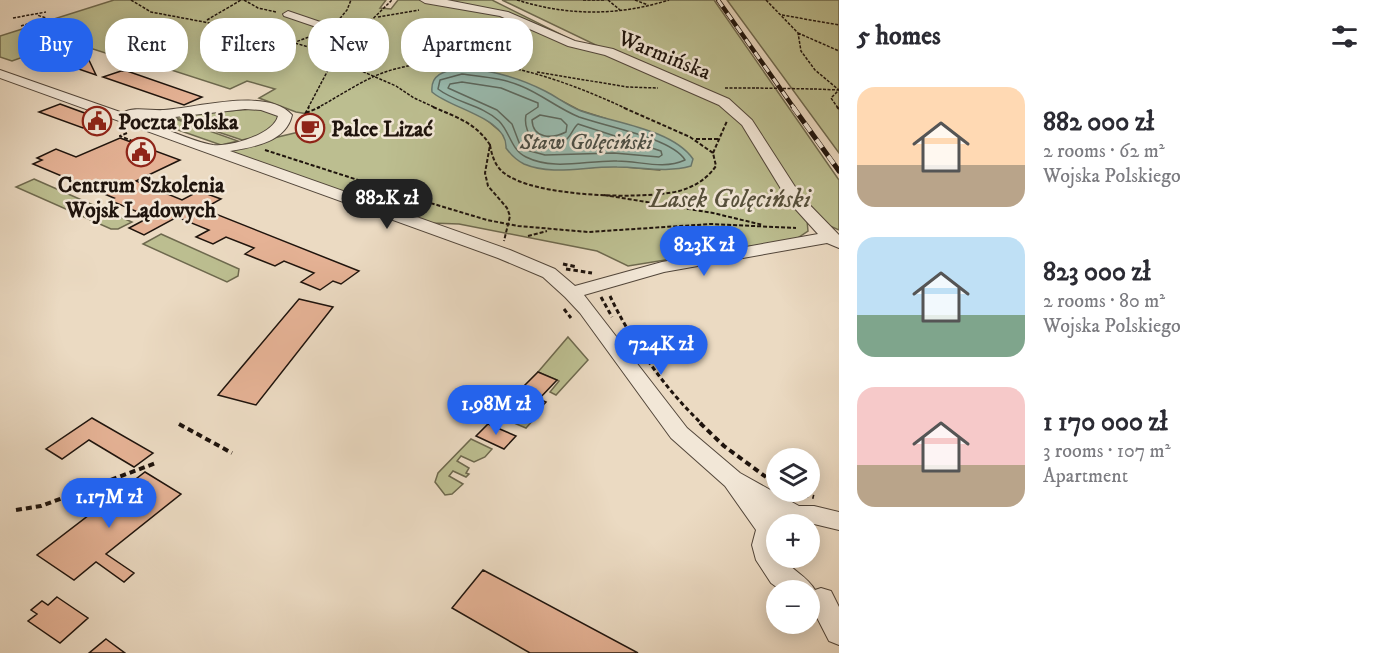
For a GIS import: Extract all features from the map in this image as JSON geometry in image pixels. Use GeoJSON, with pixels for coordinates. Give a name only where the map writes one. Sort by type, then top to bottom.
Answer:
{"type":"FeatureCollection","features":[{"type":"Feature","properties":{"kind":"street"},"geometry":{"type":"LineString","coordinates":[[497,0],[597,50]]}},
{"type":"Feature","properties":{"kind":"street","name":"Warmińska"},"geometry":{"type":"LineString","coordinates":[[427,1],[493,11],[526,22],[559,39],[609,52],[713,96],[738,113],[747,123],[788,190],[831,236]]}},
{"type":"Feature","properties":{"kind":"street"},"geometry":{"type":"LineString","coordinates":[[288,14],[308,21]]}},
{"type":"Feature","properties":{"kind":"street"},"geometry":{"type":"LineString","coordinates":[[0,74],[535,266],[549,273],[587,309],[679,433],[732,479],[792,514]]}},
{"type":"Feature","properties":{"kind":"street"},"geometry":{"type":"LineString","coordinates":[[115,115],[164,114],[261,106],[279,109],[285,115],[280,128],[272,134],[212,150]]}},
{"type":"Feature","properties":{"kind":"street"},"geometry":{"type":"LineString","coordinates":[[572,293],[662,267],[831,236]]}},
{"type":"Feature","properties":{"kind":"street"},"geometry":{"type":"LineString","coordinates":[[732,479],[766,525]]}},
{"type":"Feature","properties":{"kind":"street"},"geometry":{"type":"LineString","coordinates":[[820,517],[839,521]]}},
{"type":"Feature","properties":{"kind":"street"},"geometry":{"type":"LineString","coordinates":[[766,534],[764,538],[766,552]]}},
{"type":"Feature","properties":{"kind":"street"},"geometry":{"type":"LineString","coordinates":[[774,568],[777,573],[789,580]]}},
{"type":"Feature","properties":{"kind":"street"},"geometry":{"type":"LineString","coordinates":[[820,600],[839,633]]}},
{"type":"Feature","properties":{"kind":"path"},"geometry":{"type":"LineString","coordinates":[[131,0],[157,14],[200,20]]}},
{"type":"Feature","properties":{"kind":"path"},"geometry":{"type":"LineString","coordinates":[[210,18],[243,0],[258,8],[288,14]]}},
{"type":"Feature","properties":{"kind":"path"},"geometry":{"type":"LineString","coordinates":[[377,17],[392,0]]}},
{"type":"Feature","properties":{"kind":"path"},"geometry":{"type":"LineString","coordinates":[[517,0],[564,10],[620,10],[650,6],[669,0]]}},
{"type":"Feature","properties":{"kind":"path"},"geometry":{"type":"LineString","coordinates":[[530,4],[538,0]]}},
{"type":"Feature","properties":{"kind":"path"},"geometry":{"type":"LineString","coordinates":[[583,0],[607,0],[620,10]]}},
{"type":"Feature","properties":{"kind":"path"},"geometry":{"type":"LineString","coordinates":[[634,0],[650,6]]}},
{"type":"Feature","properties":{"kind":"path"},"geometry":{"type":"LineString","coordinates":[[765,0],[798,33],[839,51]]}},
{"type":"Feature","properties":{"kind":"path"},"geometry":{"type":"LineString","coordinates":[[377,17],[429,8],[427,1]]}},
{"type":"Feature","properties":{"kind":"path"},"geometry":{"type":"LineString","coordinates":[[14,18],[46,12]]}},
{"type":"Feature","properties":{"kind":"path"},"geometry":{"type":"LineString","coordinates":[[37,15],[46,18]]}},
{"type":"Feature","properties":{"kind":"path"},"geometry":{"type":"LineString","coordinates":[[780,15],[839,25]]}},
{"type":"Feature","properties":{"kind":"path"},"geometry":{"type":"LineString","coordinates":[[798,33],[801,51],[815,70],[839,90]]}},
{"type":"Feature","properties":{"kind":"path"},"geometry":{"type":"LineString","coordinates":[[285,119],[306,114],[377,77],[401,69]]}},
{"type":"Feature","properties":{"kind":"path"},"geometry":{"type":"LineString","coordinates":[[533,71],[627,87],[663,88]]}},
{"type":"Feature","properties":{"kind":"path"},"geometry":{"type":"LineString","coordinates":[[306,114],[327,72]]}},
{"type":"Feature","properties":{"kind":"path"},"geometry":{"type":"LineString","coordinates":[[365,72],[396,86],[414,98],[472,124],[483,134],[490,145],[492,159],[500,170],[519,182],[542,188],[596,194],[713,213],[767,227]]}},
{"type":"Feature","properties":{"kind":"path"},"geometry":{"type":"LineString","coordinates":[[533,72],[613,101],[694,139],[713,153]]}},
{"type":"Feature","properties":{"kind":"path"},"geometry":{"type":"LineString","coordinates":[[756,88],[839,90]]}},
{"type":"Feature","properties":{"kind":"path"},"geometry":{"type":"LineString","coordinates":[[839,90],[831,98],[839,109]]}},
{"type":"Feature","properties":{"kind":"path"},"geometry":{"type":"LineString","coordinates":[[596,194],[666,193],[687,188],[699,182],[716,166],[713,153],[728,120],[738,113]]}},
{"type":"Feature","properties":{"kind":"path"},"geometry":{"type":"LineString","coordinates":[[135,130],[120,136],[132,141],[147,134]]}},
{"type":"Feature","properties":{"kind":"path"},"geometry":{"type":"LineString","coordinates":[[694,139],[719,139]]}},
{"type":"Feature","properties":{"kind":"path"},"geometry":{"type":"LineString","coordinates":[[244,143],[417,200],[508,225],[549,230],[604,232],[711,224],[767,227],[831,236]]}},
{"type":"Feature","properties":{"kind":"path"},"geometry":{"type":"LineString","coordinates":[[490,145],[485,173],[488,186],[507,208],[510,216],[505,239]]}},
{"type":"Feature","properties":{"kind":"path"},"geometry":{"type":"LineString","coordinates":[[528,236],[549,230]]}},
{"type":"Feature","properties":{"kind":"path"},"geometry":{"type":"LineString","coordinates":[[595,290],[606,303],[618,325]]}},
{"type":"Feature","properties":{"kind":"path"},"geometry":{"type":"LineString","coordinates":[[609,294],[624,325],[695,419],[724,446],[766,476]]}},
{"type":"Feature","properties":{"kind":"path"},"geometry":{"type":"LineString","coordinates":[[624,335],[683,414]]}},
{"type":"Feature","properties":{"kind":"path"},"geometry":{"type":"LineString","coordinates":[[179,424],[232,453]]}},
{"type":"Feature","properties":{"kind":"path"},"geometry":{"type":"LineString","coordinates":[[712,443],[765,482]]}},
{"type":"Feature","properties":{"kind":"path"},"geometry":{"type":"LineString","coordinates":[[16,510],[41,506],[156,463]]}},
{"type":"Feature","properties":{"kind":"green space","name":"Lasek Golęciński"},"geometry":{"type":"Polygon","coordinates":[[[114,0],[386,0],[380,8],[391,9],[398,0],[421,0],[483,9],[508,18],[401,18],[401,72],[533,72],[533,27],[601,51],[711,96],[738,117],[807,220],[808,231],[796,239],[628,266],[597,251],[459,224],[431,223],[223,150],[303,131],[316,133],[324,125],[308,122],[314,115],[296,112],[259,98],[275,89],[247,81],[230,89],[178,72],[188,72],[188,18],[105,18],[105,53],[93,49],[93,18],[57,18],[114,0]],[[560,100],[488,121],[502,133],[506,141],[569,169],[614,166],[659,170],[607,119],[579,110],[560,100]]]}},
{"type":"Feature","properties":{"kind":"green space"},"geometry":{"type":"Polygon","coordinates":[[[428,0],[492,0],[528,18],[515,18],[428,0]]]}},
{"type":"Feature","properties":{"kind":"green space"},"geometry":{"type":"Polygon","coordinates":[[[502,0],[714,0],[839,180],[839,230],[830,226],[801,199],[746,117],[502,0]]]}},
{"type":"Feature","properties":{"kind":"green space"},"geometry":{"type":"Polygon","coordinates":[[[727,0],[839,0],[839,153],[727,0]]]}},
{"type":"Feature","properties":{"kind":"green space"},"geometry":{"type":"Polygon","coordinates":[[[533,20],[586,47],[533,23],[533,20]]]}},
{"type":"Feature","properties":{"kind":"green space"},"geometry":{"type":"Polygon","coordinates":[[[18,30],[18,59],[12,61],[0,57],[0,36],[18,30]]]}},
{"type":"Feature","properties":{"kind":"green space"},"geometry":{"type":"Polygon","coordinates":[[[261,108],[278,116],[278,123],[259,136],[242,140],[170,116],[261,108]]]}},
{"type":"Feature","properties":{"kind":"green space"},"geometry":{"type":"Polygon","coordinates":[[[167,116],[238,141],[221,145],[141,117],[167,116]]]}},
{"type":"Feature","properties":{"kind":"green space"},"geometry":{"type":"Polygon","coordinates":[[[34,179],[132,222],[118,229],[111,229],[16,187],[34,179]]]}},
{"type":"Feature","properties":{"kind":"green space"},"geometry":{"type":"Polygon","coordinates":[[[161,234],[239,269],[238,276],[227,282],[143,244],[161,234]]]}},
{"type":"Feature","properties":{"kind":"green space"},"geometry":{"type":"Polygon","coordinates":[[[568,337],[588,360],[556,395],[550,392],[559,381],[538,372],[568,337]]]}},
{"type":"Feature","properties":{"kind":"green space"},"geometry":{"type":"Polygon","coordinates":[[[506,406],[535,418],[526,428],[497,416],[506,406]]]}},
{"type":"Feature","properties":{"kind":"green space"},"geometry":{"type":"Polygon","coordinates":[[[471,439],[492,449],[485,457],[474,462],[461,456],[457,461],[469,468],[466,473],[469,474],[466,477],[453,471],[449,476],[463,484],[452,494],[445,495],[435,482],[438,473],[471,439]]]}},
{"type":"Feature","properties":{"kind":"water","name":"Staw Golęciński"},"geometry":{"type":"Polygon","coordinates":[[[445,72],[494,72],[514,78],[535,86],[581,111],[657,134],[684,149],[693,159],[691,166],[663,169],[606,167],[558,170],[535,168],[524,164],[508,151],[498,129],[477,115],[432,92],[434,81],[445,72]]]}},
{"type":"Feature","properties":{"kind":"building"},"geometry":{"type":"Polygon","coordinates":[[[118,72],[130,72],[202,97],[184,105],[103,77],[118,72]]]}},
{"type":"Feature","properties":{"kind":"building"},"geometry":{"type":"Polygon","coordinates":[[[60,104],[102,120],[83,128],[39,112],[60,104]]]}},
{"type":"Feature","properties":{"kind":"building"},"geometry":{"type":"Polygon","coordinates":[[[120,138],[180,160],[136,181],[182,200],[199,191],[221,199],[203,209],[359,271],[341,284],[333,281],[320,290],[301,282],[314,273],[284,261],[275,266],[245,254],[254,248],[226,237],[213,244],[196,237],[209,230],[177,217],[144,235],[129,228],[150,217],[109,200],[114,198],[33,164],[42,160],[37,158],[56,149],[76,157],[120,138]]]}},
{"type":"Feature","properties":{"kind":"building"},"geometry":{"type":"Polygon","coordinates":[[[299,299],[333,307],[256,405],[218,395],[299,299]]]}},
{"type":"Feature","properties":{"kind":"building"},"geometry":{"type":"Polygon","coordinates":[[[538,372],[557,380],[539,399],[546,402],[534,415],[515,406],[527,394],[519,391],[538,372]]]}},
{"type":"Feature","properties":{"kind":"building"},"geometry":{"type":"Polygon","coordinates":[[[92,418],[153,453],[134,467],[89,440],[62,459],[46,449],[92,418]]]}},
{"type":"Feature","properties":{"kind":"building"},"geometry":{"type":"Polygon","coordinates":[[[488,424],[516,436],[504,449],[476,436],[488,424]]]}},
{"type":"Feature","properties":{"kind":"building"},"geometry":{"type":"Polygon","coordinates":[[[145,472],[181,494],[106,554],[134,573],[124,582],[96,562],[74,580],[37,555],[145,472]]]}},
{"type":"Feature","properties":{"kind":"building"},"geometry":{"type":"Polygon","coordinates":[[[483,570],[638,653],[530,653],[452,608],[483,570]]]}},
{"type":"Feature","properties":{"kind":"building"},"geometry":{"type":"Polygon","coordinates":[[[57,597],[88,618],[60,643],[28,621],[37,614],[31,610],[42,601],[48,605],[57,597]]]}},
{"type":"Feature","properties":{"kind":"building"},"geometry":{"type":"Polygon","coordinates":[[[106,639],[125,653],[89,653],[106,639]]]}},
{"type":"Feature","properties":{"kind":"railway"},"geometry":{"type":"LineString","coordinates":[[718,0],[794,108]]}},
{"type":"Feature","properties":{"kind":"railway"},"geometry":{"type":"LineString","coordinates":[[793,107],[839,171]]}},
{"type":"Feature","properties":{"kind":"place","name":"Poczta Polska"},"geometry":{"type":"Point","coordinates":[97,121]}},
{"type":"Feature","properties":{"kind":"place","name":"Palce Lizać"},"geometry":{"type":"Point","coordinates":[310,128]}},
{"type":"Feature","properties":{"kind":"place","name":"Centrum Szkolenia Wojsk Lądowych"},"geometry":{"type":"Point","coordinates":[141,152]}}]}
